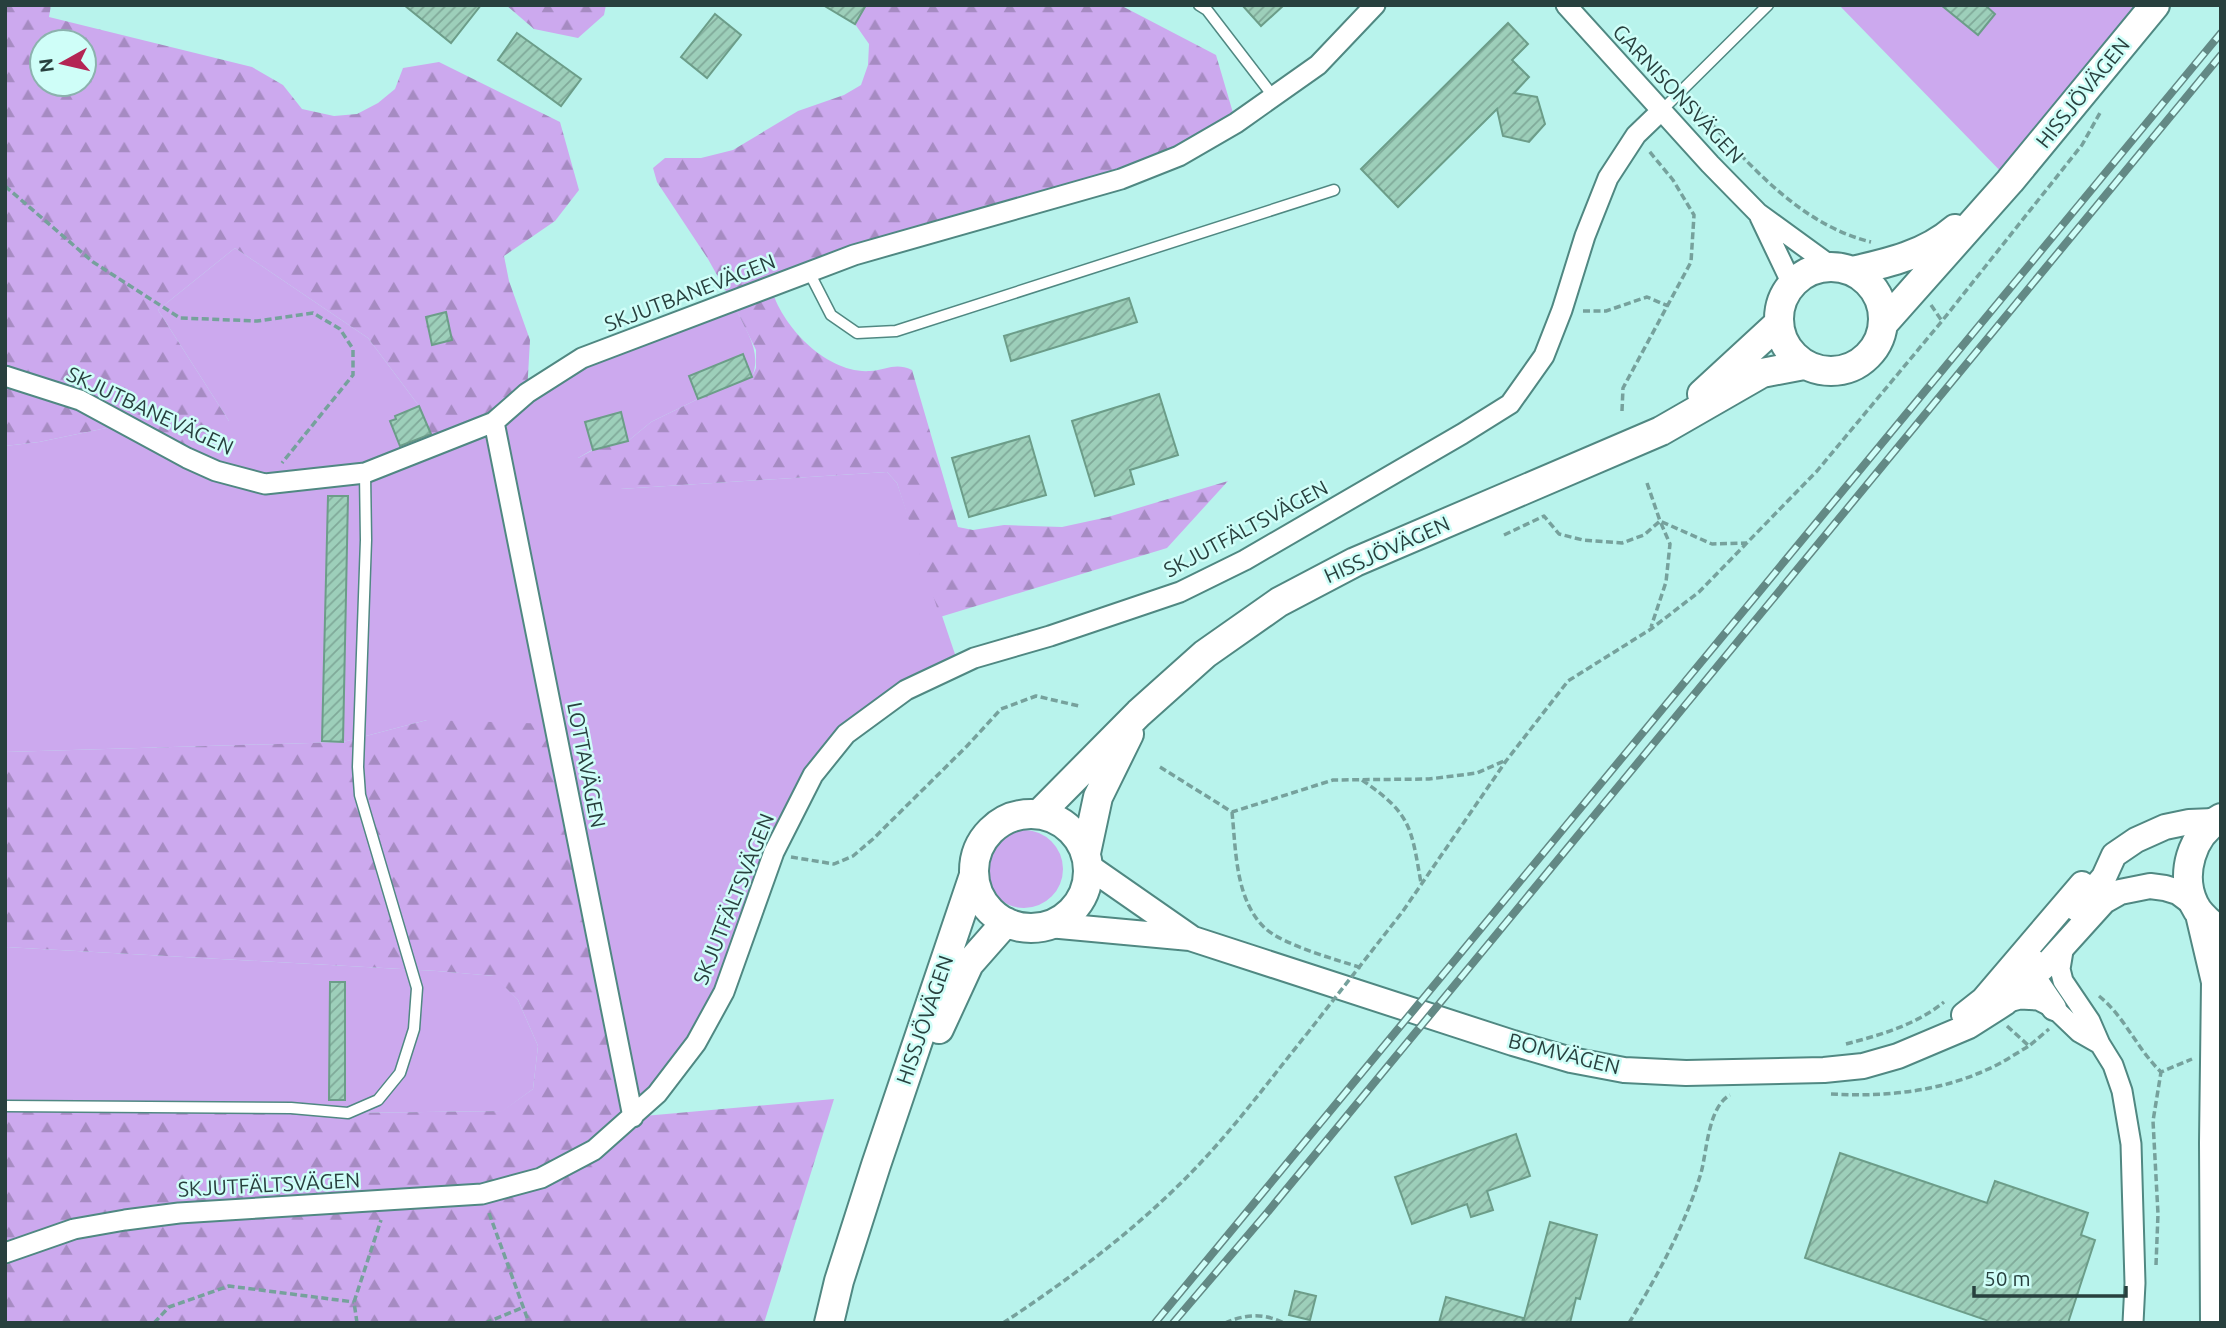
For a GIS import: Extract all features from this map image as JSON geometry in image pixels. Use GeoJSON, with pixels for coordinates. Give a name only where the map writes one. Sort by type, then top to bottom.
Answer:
{"type":"FeatureCollection","features":[{"type":"Feature","properties":{"kind":"main road","name":"HISSJÖVÄGEN"},"geometry":{"type":"LineString","coordinates":[[1884,323],[2010,181],[2155,5]]}},
{"type":"Feature","properties":{"kind":"main road","name":"HISSJÖVÄGEN"},"geometry":{"type":"LineString","coordinates":[[1842,268],[1899,261],[1948,235],[2010,181]]}},
{"type":"Feature","properties":{"kind":"main road"},"geometry":{"type":"LineString","coordinates":[[1842,268],[1872,288],[1884,323],[1882,336],[1869,357],[1839,372],[1804,365],[1786,347],[1778,324],[1780,306],[1792,284],[1804,274],[1842,268]]}},
{"type":"Feature","properties":{"kind":"main road","name":"HISSJÖVÄGEN"},"geometry":{"type":"LineString","coordinates":[[1661,431],[1778,324]]}},
{"type":"Feature","properties":{"kind":"main road","name":"HISSJÖVÄGEN"},"geometry":{"type":"LineString","coordinates":[[1039,814],[1139,713],[1205,654],[1279,602],[1355,562],[1661,431],[1762,373],[1804,365]]}},
{"type":"Feature","properties":{"kind":"main road","name":"HISSJÖVÄGEN"},"geometry":{"type":"LineString","coordinates":[[1087,859],[1098,797],[1139,713]]}},
{"type":"Feature","properties":{"kind":"main road"},"geometry":{"type":"LineString","coordinates":[[1022,814],[1039,814],[1058,820],[1078,838],[1087,859],[1088,882],[1082,899],[1066,917],[1049,925],[1027,928],[1006,922],[992,913],[981,898],[974,875],[977,852],[990,831],[1005,820],[1022,814]]}},
{"type":"Feature","properties":{"kind":"main road"},"geometry":{"type":"LineString","coordinates":[[2215,1323],[2217,982],[2197,909],[2189,890],[2188,872],[2191,855],[2200,838],[2218,820]]}},
{"type":"Feature","properties":{"kind":"main road","name":"HISSJÖVÄGEN"},"geometry":{"type":"LineString","coordinates":[[829,1323],[839,1281],[876,1165],[974,875]]}},
{"type":"Feature","properties":{"kind":"main road"},"geometry":{"type":"LineString","coordinates":[[2197,909],[2221,933]]}},
{"type":"Feature","properties":{"kind":"main road","name":"HISSJÖVÄGEN"},"geometry":{"type":"LineString","coordinates":[[876,1165],[969,964],[1006,922]]}},
{"type":"Feature","properties":{"kind":"street","name":"SKJUTBANEVÄGEN"},"geometry":{"type":"LineString","coordinates":[[5,376],[80,400],[216,471],[265,484],[365,473],[494,422],[527,393],[582,358],[854,255],[1121,179],[1178,156],[1236,123],[1318,65],[1375,5]]}},
{"type":"Feature","properties":{"kind":"street","name":"GARNISONSVÄGEN"},"geometry":{"type":"LineString","coordinates":[[1566,5],[1758,213],[1842,268]]}},
{"type":"Feature","properties":{"kind":"street","name":"SKJUTFÄLTSVÄGEN"},"geometry":{"type":"LineString","coordinates":[[5,1253],[74,1229],[179,1213],[482,1194],[541,1178],[594,1150],[657,1094],[696,1043],[724,992],[774,852],[813,775],[846,734],[906,690],[974,659],[1180,592],[1245,560],[1510,404],[1544,356],[1608,178],[1636,135],[1662,110]]}},
{"type":"Feature","properties":{"kind":"street","name":"GARNISONSVÄGEN"},"geometry":{"type":"LineString","coordinates":[[1758,213],[1792,284]]}},
{"type":"Feature","properties":{"kind":"street","name":"LOTTAVÄGEN"},"geometry":{"type":"LineString","coordinates":[[494,422],[633,1117]]}},
{"type":"Feature","properties":{"kind":"street","name":"BOMVÄGEN"},"geometry":{"type":"LineString","coordinates":[[1996,1002],[2076,891],[2114,855],[2136,840],[2165,827],[2189,821],[2218,820]]}},
{"type":"Feature","properties":{"kind":"street","name":"BOMVÄGEN"},"geometry":{"type":"LineString","coordinates":[[2035,974],[2036,957],[2104,877],[2114,855]]}},
{"type":"Feature","properties":{"kind":"street","name":"BOMVÄGEN"},"geometry":{"type":"LineString","coordinates":[[1087,859],[1190,937]]}},
{"type":"Feature","properties":{"kind":"street","name":"BOMVÄGEN"},"geometry":{"type":"LineString","coordinates":[[1049,925],[1190,937],[1513,1044],[1571,1060],[1624,1070],[1686,1073],[1824,1070],[1863,1066],[1898,1056],[1969,1026],[1996,1002],[2035,974],[2104,901],[2120,892],[2150,886],[2165,888],[2178,892],[2197,909]]}},
{"type":"Feature","properties":{"kind":"street"},"geometry":{"type":"LineString","coordinates":[[2064,945],[2060,969],[2066,1005]]}},
{"type":"Feature","properties":{"kind":"street"},"geometry":{"type":"LineString","coordinates":[[2035,974],[2066,1005],[2090,1021],[2113,1065],[2122,1091],[2131,1144],[2135,1283],[2133,1323]]}},
{"type":"Feature","properties":{"kind":"street"},"geometry":{"type":"LineString","coordinates":[[1996,1002],[2020,999],[2066,1005]]}},
{"type":"Feature","properties":{"kind":"lane"},"geometry":{"type":"LineString","coordinates":[[1199,5],[1207,10],[1273,96]]}},
{"type":"Feature","properties":{"kind":"lane"},"geometry":{"type":"LineString","coordinates":[[1662,110],[1768,5]]}},
{"type":"Feature","properties":{"kind":"lane"},"geometry":{"type":"LineString","coordinates":[[809,272],[831,315],[839,321],[857,333],[897,331],[1334,190]]}},
{"type":"Feature","properties":{"kind":"lane"},"geometry":{"type":"LineString","coordinates":[[5,1106],[291,1108],[348,1113],[378,1100],[400,1073],[414,1029],[417,988],[360,795],[358,767],[366,540],[365,473]]}},
{"type":"Feature","properties":{"kind":"path"},"geometry":{"type":"LineString","coordinates":[[1681,92],[1783,196],[1819,222],[1848,236],[1888,245],[1899,261]]}},
{"type":"Feature","properties":{"kind":"path"},"geometry":{"type":"LineString","coordinates":[[1003,1323],[1054,1290],[1137,1223],[1214,1149],[1403,911],[1506,761],[1568,681],[1651,629],[1699,592],[1818,471],[2082,145],[2104,105]]}},
{"type":"Feature","properties":{"kind":"path"},"geometry":{"type":"LineString","coordinates":[[1622,411],[1623,388],[1691,262],[1694,215],[1673,180],[1636,135]]}},
{"type":"Feature","properties":{"kind":"path"},"geometry":{"type":"LineString","coordinates":[[5,187],[93,262],[180,318],[257,321],[313,313],[340,329],[353,349],[353,375],[265,484]]}},
{"type":"Feature","properties":{"kind":"path"},"geometry":{"type":"LineString","coordinates":[[1917,285],[1942,321]]}},
{"type":"Feature","properties":{"kind":"path"},"geometry":{"type":"LineString","coordinates":[[1562,310],[1606,311],[1647,297],[1668,306]]}},
{"type":"Feature","properties":{"kind":"path"},"geometry":{"type":"LineString","coordinates":[[1647,483],[1670,544],[1666,582],[1651,629]]}},
{"type":"Feature","properties":{"kind":"path"},"geometry":{"type":"LineString","coordinates":[[1504,535],[1544,516],[1559,534],[1583,540],[1622,543],[1644,535],[1660,521]]}},
{"type":"Feature","properties":{"kind":"path"},"geometry":{"type":"LineString","coordinates":[[1660,521],[1712,544],[1749,543]]}},
{"type":"Feature","properties":{"kind":"path"},"geometry":{"type":"LineString","coordinates":[[774,852],[802,861],[834,864],[853,856],[939,774],[1001,709],[1036,696],[1079,706]]}},
{"type":"Feature","properties":{"kind":"path"},"geometry":{"type":"LineString","coordinates":[[1160,767],[1232,812],[1333,780],[1430,779],[1477,773],[1506,761]]}},
{"type":"Feature","properties":{"kind":"path"},"geometry":{"type":"LineString","coordinates":[[1360,779],[1389,799],[1402,814],[1413,835],[1422,885]]}},
{"type":"Feature","properties":{"kind":"path"},"geometry":{"type":"LineString","coordinates":[[1232,812],[1238,870],[1250,910],[1267,930],[1290,942],[1370,971]]}},
{"type":"Feature","properties":{"kind":"path"},"geometry":{"type":"LineString","coordinates":[[1822,1093],[1845,1095],[1918,1091],[1987,1070],[2029,1046],[2066,1005],[2086,995],[2096,994],[2109,1004],[2146,1057],[2161,1072]]}},
{"type":"Feature","properties":{"kind":"path"},"geometry":{"type":"LineString","coordinates":[[1843,1045],[1888,1032],[1934,1010],[1949,998]]}},
{"type":"Feature","properties":{"kind":"path"},"geometry":{"type":"LineString","coordinates":[[1996,1002],[2029,1046]]}},
{"type":"Feature","properties":{"kind":"path"},"geometry":{"type":"LineString","coordinates":[[2161,1072],[2197,1057]]}},
{"type":"Feature","properties":{"kind":"path"},"geometry":{"type":"LineString","coordinates":[[2156,1275],[2158,1214],[2153,1121],[2161,1072]]}},
{"type":"Feature","properties":{"kind":"path"},"geometry":{"type":"LineString","coordinates":[[1629,1323],[1687,1213],[1701,1172],[1718,1105],[1737,1092]]}},
{"type":"Feature","properties":{"kind":"path"},"geometry":{"type":"LineString","coordinates":[[482,1194],[530,1323]]}},
{"type":"Feature","properties":{"kind":"path"},"geometry":{"type":"LineString","coordinates":[[357,1323],[354,1302],[387,1201]]}},
{"type":"Feature","properties":{"kind":"path"},"geometry":{"type":"LineString","coordinates":[[154,1323],[169,1307],[229,1286],[354,1302]]}},
{"type":"Feature","properties":{"kind":"path"},"geometry":{"type":"LineString","coordinates":[[485,1323],[524,1307]]}},
{"type":"Feature","properties":{"kind":"path"},"geometry":{"type":"LineString","coordinates":[[1225,1323],[1235,1318],[1259,1314],[1284,1323]]}},
{"type":"Feature","properties":{"kind":"green space"},"geometry":{"type":"Polygon","coordinates":[[[5,5],[51,5],[49,17],[94,28],[28,28],[28,98],[98,98],[98,29],[252,67],[283,85],[302,109],[334,116],[357,114],[378,103],[395,89],[403,68],[439,62],[560,122],[579,190],[555,221],[504,256],[509,281],[530,340],[527,393],[438,445],[419,406],[368,338],[235,248],[158,310],[229,421],[230,441],[187,458],[126,424],[39,442],[5,446],[5,5]]]}},
{"type":"Feature","properties":{"kind":"green space"},"geometry":{"type":"Polygon","coordinates":[[[506,5],[606,5],[604,15],[578,38],[534,29],[506,5]]]}},
{"type":"Feature","properties":{"kind":"green space"},"geometry":{"type":"Polygon","coordinates":[[[866,5],[1120,5],[1216,55],[1236,123],[1179,156],[771,287],[776,302],[795,332],[822,356],[854,370],[870,371],[896,367],[912,370],[958,527],[973,530],[1004,525],[1062,527],[1108,517],[1228,481],[1167,548],[940,617],[897,483],[887,472],[620,489],[588,488],[570,477],[567,469],[578,458],[593,450],[628,441],[651,422],[752,377],[756,368],[756,350],[708,259],[657,182],[653,168],[665,158],[701,158],[733,150],[798,111],[844,95],[861,85],[868,65],[869,44],[855,24],[866,5]]]}},
{"type":"Feature","properties":{"kind":"green space"},"geometry":{"type":"Polygon","coordinates":[[[1839,5],[2155,5],[2010,181],[1839,5]]]}},
{"type":"Feature","properties":{"kind":"green space"},"geometry":{"type":"Polygon","coordinates":[[[235,248],[368,338],[419,406],[432,436],[582,358],[736,309],[749,334],[754,351],[755,368],[752,377],[651,422],[628,441],[592,450],[578,458],[620,489],[887,472],[897,483],[959,666],[906,690],[813,775],[724,992],[633,1117],[427,720],[343,742],[5,752],[5,446],[39,442],[126,424],[229,421],[158,310],[235,248]]]}},
{"type":"Feature","properties":{"kind":"green space"},"geometry":{"type":"Polygon","coordinates":[[[427,720],[554,724],[633,1117],[834,1099],[764,1323],[5,1323],[5,1106],[348,1113],[502,1111],[533,1089],[538,1046],[518,1000],[494,976],[5,947],[5,752],[343,742],[427,720]]]}},
{"type":"Feature","properties":{"kind":"green space"},"geometry":{"type":"Polygon","coordinates":[[[1024,830],[1039,833],[1052,841],[1060,854],[1063,869],[1060,884],[1052,897],[1039,905],[1024,908],[1009,905],[996,897],[988,884],[985,869],[988,854],[996,841],[1009,833],[1024,830]]]}},
{"type":"Feature","properties":{"kind":"green space"},"geometry":{"type":"Polygon","coordinates":[[[5,947],[495,976],[518,1000],[538,1046],[533,1089],[503,1111],[348,1113],[5,1106],[5,947]]]}},
{"type":"Feature","properties":{"kind":"building"},"geometry":{"type":"Polygon","coordinates":[[[404,5],[481,5],[451,43],[404,5]]]}},
{"type":"Feature","properties":{"kind":"building"},"geometry":{"type":"Polygon","coordinates":[[[823,5],[866,5],[855,24],[823,5]]]}},
{"type":"Feature","properties":{"kind":"building"},"geometry":{"type":"Polygon","coordinates":[[[1242,5],[1284,5],[1261,26],[1242,5]]]}},
{"type":"Feature","properties":{"kind":"building"},"geometry":{"type":"Polygon","coordinates":[[[1941,5],[1985,5],[1995,14],[1978,35],[1941,5]]]}},
{"type":"Feature","properties":{"kind":"building"},"geometry":{"type":"Polygon","coordinates":[[[715,14],[741,35],[707,78],[681,57],[715,14]]]}},
{"type":"Feature","properties":{"kind":"building"},"geometry":{"type":"Polygon","coordinates":[[[1508,23],[1528,44],[1512,60],[1529,77],[1514,93],[1537,97],[1545,124],[1529,142],[1503,136],[1497,109],[1398,207],[1361,169],[1508,23]]]}},
{"type":"Feature","properties":{"kind":"building"},"geometry":{"type":"Polygon","coordinates":[[[517,33],[581,79],[561,106],[498,60],[517,33]]]}},
{"type":"Feature","properties":{"kind":"building"},"geometry":{"type":"Polygon","coordinates":[[[1129,298],[1137,322],[1011,361],[1004,336],[1129,298]]]}},
{"type":"Feature","properties":{"kind":"building"},"geometry":{"type":"Polygon","coordinates":[[[446,312],[452,340],[432,345],[426,317],[446,312]]]}},
{"type":"Feature","properties":{"kind":"building"},"geometry":{"type":"Polygon","coordinates":[[[743,354],[752,377],[698,399],[689,376],[743,354]]]}},
{"type":"Feature","properties":{"kind":"building"},"geometry":{"type":"Polygon","coordinates":[[[1159,394],[1178,455],[1130,470],[1134,484],[1095,496],[1072,421],[1159,394]]]}},
{"type":"Feature","properties":{"kind":"building"},"geometry":{"type":"Polygon","coordinates":[[[419,406],[431,434],[400,446],[390,421],[396,419],[395,416],[419,406]]]}},
{"type":"Feature","properties":{"kind":"building"},"geometry":{"type":"Polygon","coordinates":[[[621,412],[628,441],[593,450],[585,422],[621,412]]]}},
{"type":"Feature","properties":{"kind":"building"},"geometry":{"type":"Polygon","coordinates":[[[1029,436],[1046,495],[969,517],[952,458],[1029,436]]]}},
{"type":"Feature","properties":{"kind":"building"},"geometry":{"type":"Polygon","coordinates":[[[328,496],[348,496],[343,742],[322,741],[328,496]]]}},
{"type":"Feature","properties":{"kind":"building"},"geometry":{"type":"Polygon","coordinates":[[[330,982],[345,982],[345,1100],[329,1100],[330,982]]]}},
{"type":"Feature","properties":{"kind":"building"},"geometry":{"type":"Polygon","coordinates":[[[1516,1134],[1530,1176],[1487,1191],[1493,1210],[1471,1217],[1467,1204],[1412,1224],[1395,1177],[1516,1134]]]}},
{"type":"Feature","properties":{"kind":"building"},"geometry":{"type":"Polygon","coordinates":[[[1840,1153],[1987,1203],[1995,1181],[2088,1213],[2081,1235],[2095,1240],[2068,1323],[1985,1323],[1986,1320],[1805,1258],[1840,1153]]]}},
{"type":"Feature","properties":{"kind":"building"},"geometry":{"type":"Polygon","coordinates":[[[1550,1222],[1597,1235],[1580,1299],[1576,1298],[1570,1323],[1523,1323],[1550,1222]]]}},
{"type":"Feature","properties":{"kind":"building"},"geometry":{"type":"Polygon","coordinates":[[[1295,1291],[1316,1296],[1310,1320],[1289,1315],[1295,1291]]]}},
{"type":"Feature","properties":{"kind":"building"},"geometry":{"type":"Polygon","coordinates":[[[1446,1297],[1523,1318],[1522,1323],[1439,1323],[1446,1297]]]}},
{"type":"Feature","properties":{"kind":"railway"},"geometry":{"type":"LineString","coordinates":[[1155,1323],[2221,33]]}},
{"type":"Feature","properties":{"kind":"railway"},"geometry":{"type":"LineString","coordinates":[[1173,1323],[1266,1214],[2221,55]]}}]}
